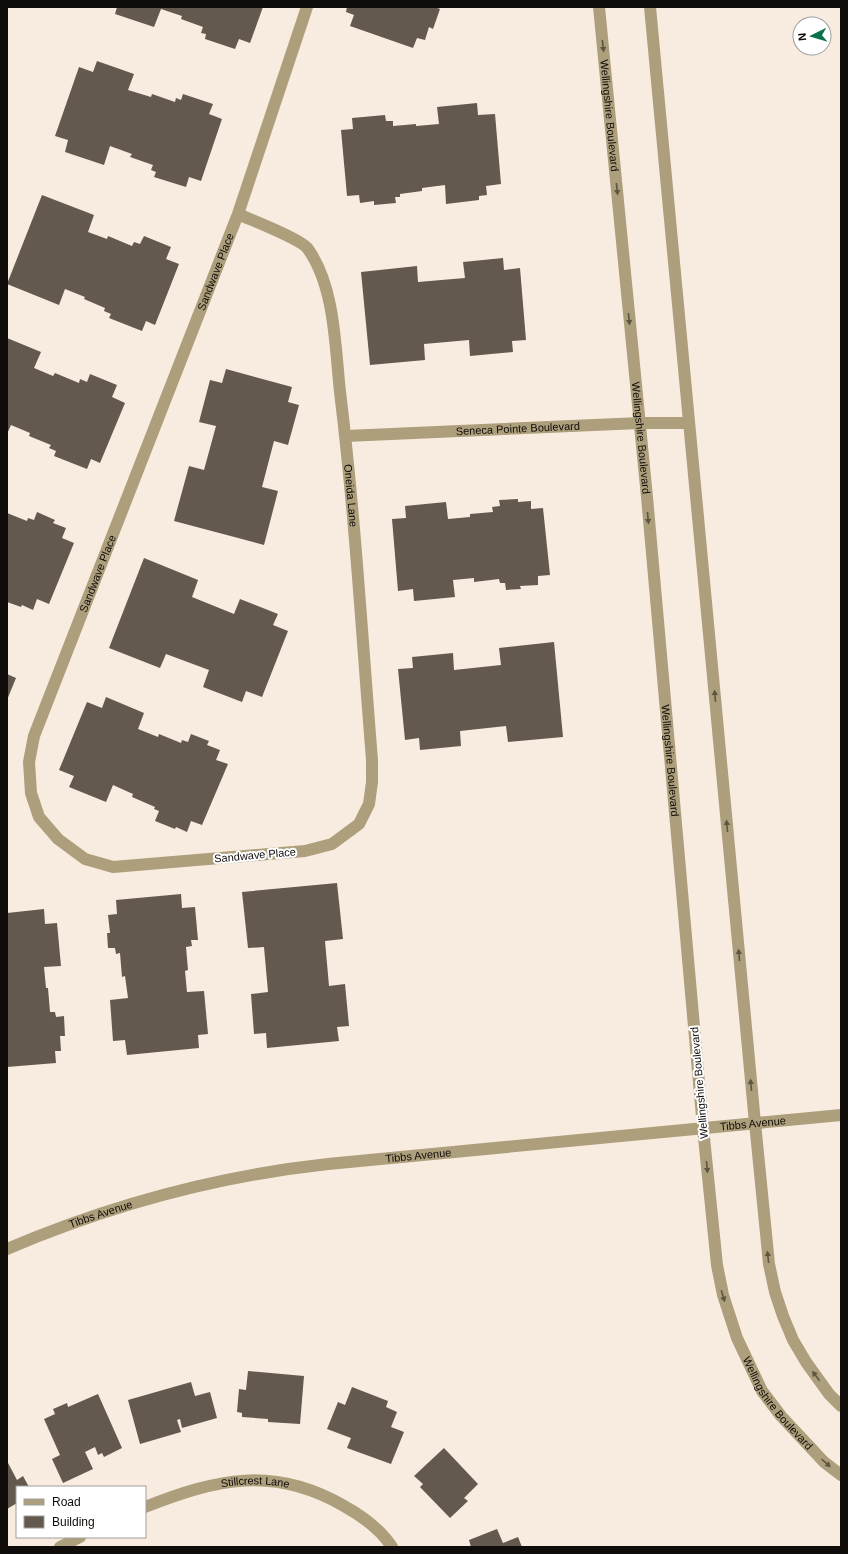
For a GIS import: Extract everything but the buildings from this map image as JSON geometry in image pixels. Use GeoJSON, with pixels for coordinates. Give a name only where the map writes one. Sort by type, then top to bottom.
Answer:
{"type":"FeatureCollection","features":[{"type":"Feature","properties":{"kind":"street","name":"Sandwave Place"},"geometry":{"type":"LineString","coordinates":[[307,7],[238,214],[34,736],[28,762],[31,793],[39,817],[58,839],[85,859],[113,867],[305,851],[332,844],[359,824]]}},
{"type":"Feature","properties":{"kind":"street","name":"Wellingshire Boulevard"},"geometry":{"type":"LineString","coordinates":[[599,7],[640,423],[717,1265],[723,1295],[736,1338],[762,1391],[781,1416],[824,1462],[841,1475]]}},
{"type":"Feature","properties":{"kind":"street"},"geometry":{"type":"LineString","coordinates":[[650,7],[769,1264],[775,1292],[793,1340],[810,1368],[829,1394],[841,1406]]}},
{"type":"Feature","properties":{"kind":"street","name":"Oneida Lane"},"geometry":{"type":"LineString","coordinates":[[238,214],[278,231],[307,247],[322,273],[330,306],[346,436],[372,760],[372,782],[369,804],[359,824]]}},
{"type":"Feature","properties":{"kind":"street","name":"Seneca Pointe Boulevard"},"geometry":{"type":"LineString","coordinates":[[346,436],[640,423],[689,423]]}},
{"type":"Feature","properties":{"kind":"street","name":"Tibbs Avenue"},"geometry":{"type":"LineString","coordinates":[[7,1249],[51,1230],[110,1210],[188,1188],[253,1174],[328,1164],[841,1115]]}},
{"type":"Feature","properties":{"kind":"street","name":"Stillcrest Lane"},"geometry":{"type":"LineString","coordinates":[[146,1507],[215,1484],[259,1480],[292,1485],[324,1495],[353,1511],[388,1540],[392,1547]]}},
{"type":"Feature","properties":{"kind":"street"},"geometry":{"type":"LineString","coordinates":[[60,1547],[78,1538]]}}]}
